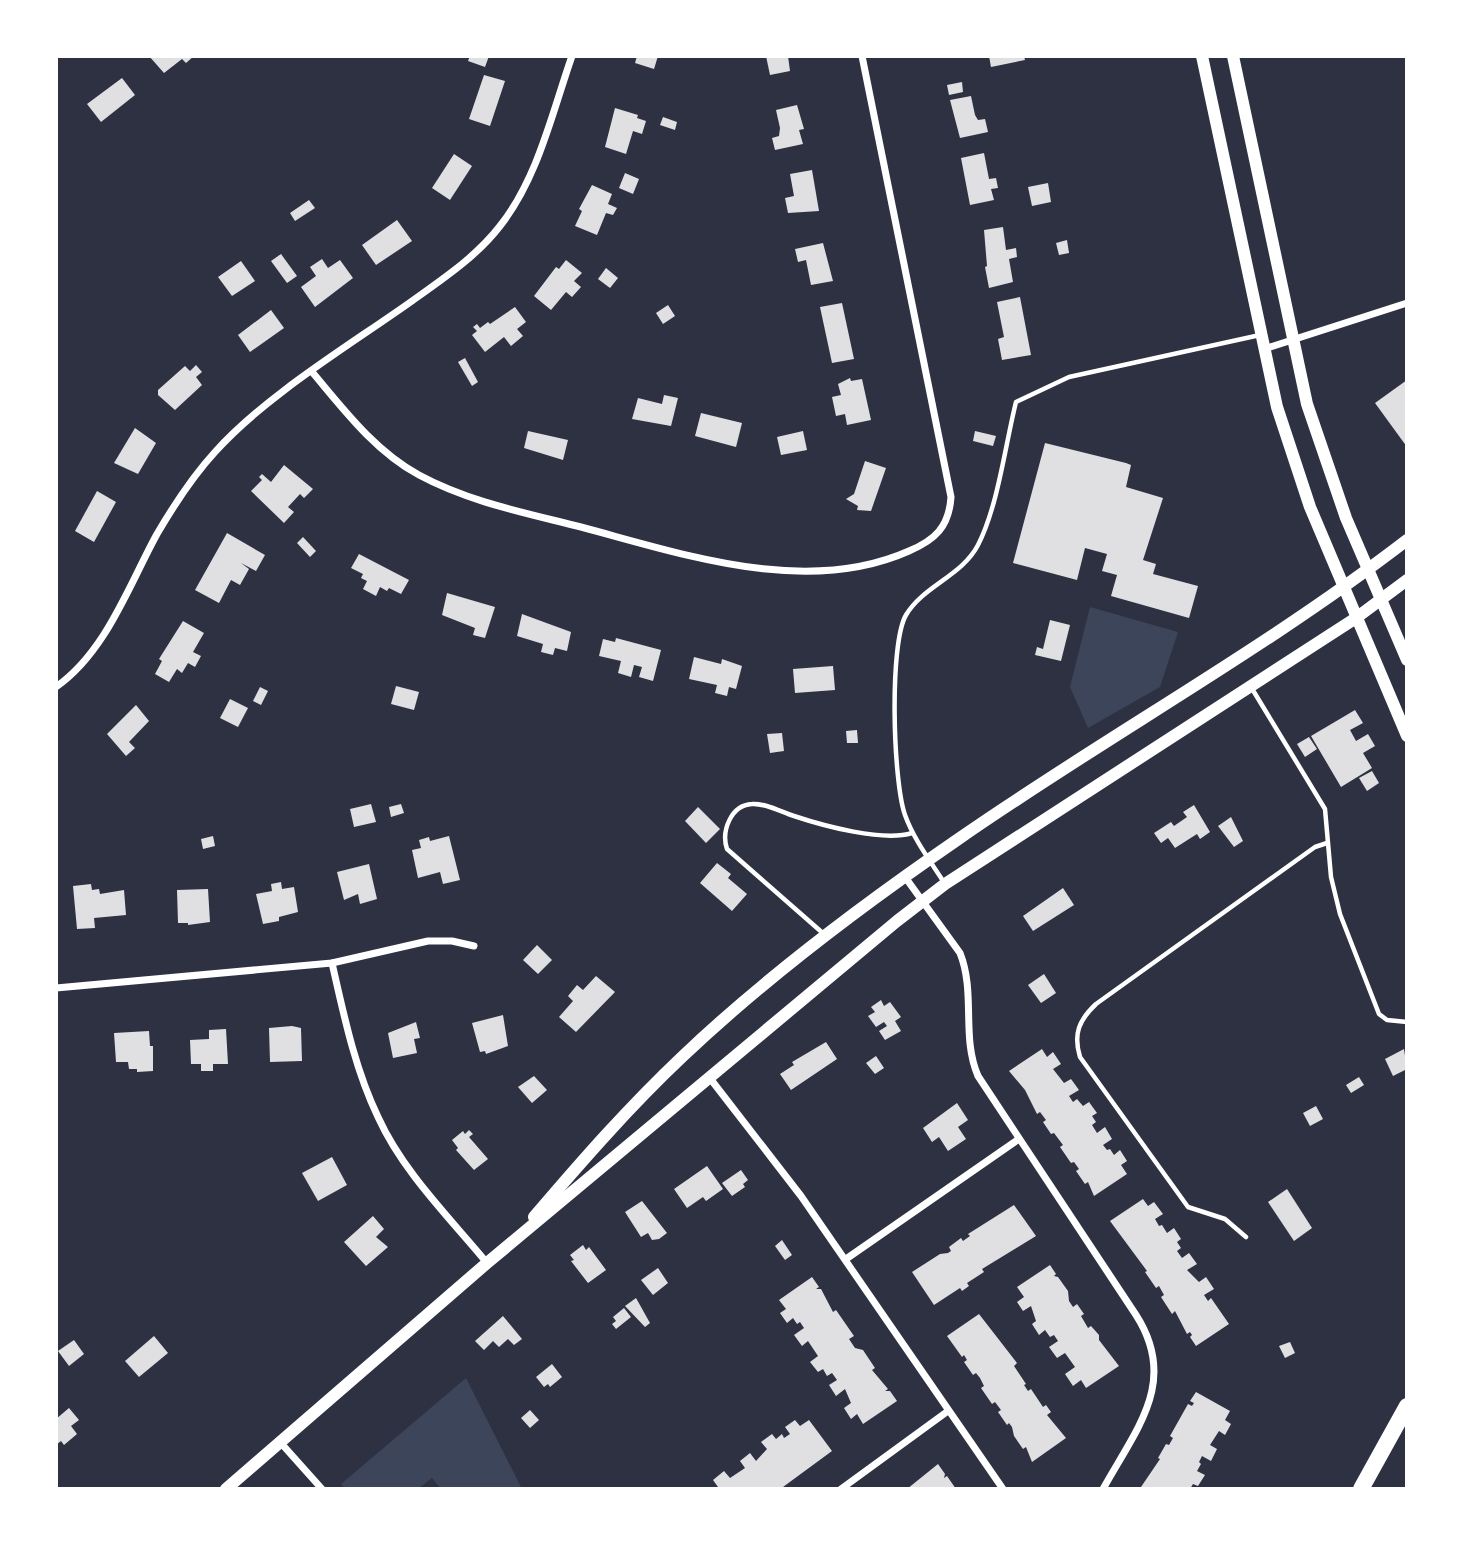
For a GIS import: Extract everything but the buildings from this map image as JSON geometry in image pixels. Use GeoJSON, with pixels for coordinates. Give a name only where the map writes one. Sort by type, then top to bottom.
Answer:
{"type":"FeatureCollection","features":[{"type":"Feature","properties":{"kind":"highway"},"geometry":{"type":"LineString","coordinates":[[1361,1489],[1407,1406]]}},
{"type":"Feature","properties":{"kind":"main road"},"geometry":{"type":"LineString","coordinates":[[1202,56],[1264,349],[1290,451],[1343,588],[1407,736]]}},
{"type":"Feature","properties":{"kind":"main road"},"geometry":{"type":"LineString","coordinates":[[1234,56],[1292,342],[1327,468],[1407,660]]}},
{"type":"Feature","properties":{"kind":"main road"},"geometry":{"type":"LineString","coordinates":[[508,1246],[634,1104],[683,1056],[826,936],[929,859],[1343,588],[1407,540]]}},
{"type":"Feature","properties":{"kind":"main road"},"geometry":{"type":"LineString","coordinates":[[226,1489],[487,1263],[709,1076],[945,884],[1356,618],[1407,580]]}},
{"type":"Feature","properties":{"kind":"street"},"geometry":{"type":"LineString","coordinates":[[56,687],[76,670],[98,641],[190,481],[244,423],[459,268],[502,224],[534,167],[572,56]]}},
{"type":"Feature","properties":{"kind":"street"},"geometry":{"type":"LineString","coordinates":[[313,373],[376,444],[419,475],[483,501],[687,555],[773,568],[834,569],[897,556],[930,541],[944,527],[951,497],[862,56]]}},
{"type":"Feature","properties":{"kind":"street"},"geometry":{"type":"LineString","coordinates":[[1264,349],[1407,303]]}},
{"type":"Feature","properties":{"kind":"street"},"geometry":{"type":"LineString","coordinates":[[905,877],[960,953],[966,968],[970,984],[970,1040],[974,1065],[1019,1139],[1145,1328],[1155,1357],[1151,1399],[1103,1489]]}},
{"type":"Feature","properties":{"kind":"street"},"geometry":{"type":"LineString","coordinates":[[56,988],[332,963],[428,942],[452,941],[474,946]]}},
{"type":"Feature","properties":{"kind":"street"},"geometry":{"type":"LineString","coordinates":[[332,963],[359,1071],[378,1119],[399,1154],[487,1263]]}},
{"type":"Feature","properties":{"kind":"street"},"geometry":{"type":"LineString","coordinates":[[709,1076],[846,1259],[1003,1489]]}},
{"type":"Feature","properties":{"kind":"street"},"geometry":{"type":"LineString","coordinates":[[846,1259],[1019,1139]]}},
{"type":"Feature","properties":{"kind":"street"},"geometry":{"type":"LineString","coordinates":[[841,1489],[948,1411]]}},
{"type":"Feature","properties":{"kind":"street"},"geometry":{"type":"LineString","coordinates":[[280,1442],[322,1489]]}},
{"type":"Feature","properties":{"kind":"lane"},"geometry":{"type":"LineString","coordinates":[[945,884],[912,833],[901,799],[896,745],[897,650],[901,625],[915,604],[961,567],[976,549],[986,525],[1016,402],[1069,377],[1261,335]]}},
{"type":"Feature","properties":{"kind":"lane"},"geometry":{"type":"LineString","coordinates":[[1250,686],[1325,809],[1327,843],[1340,914],[1379,1014],[1387,1020],[1407,1022]]}},
{"type":"Feature","properties":{"kind":"lane"},"geometry":{"type":"LineString","coordinates":[[826,936],[727,849],[725,839],[734,811],[740,806],[754,804],[826,825],[898,837],[912,833]]}},
{"type":"Feature","properties":{"kind":"lane"},"geometry":{"type":"LineString","coordinates":[[1246,1237],[1225,1219],[1188,1207],[1080,1057],[1078,1029],[1081,1020],[1096,1004],[1315,847],[1327,843]]}},
{"type":"Feature","properties":{"kind":"shaded area"},"geometry":{"type":"Polygon","coordinates":[[[1090,607],[1178,632],[1160,687],[1088,728],[1070,687],[1090,607]]]}},
{"type":"Feature","properties":{"kind":"shaded area"},"geometry":{"type":"Polygon","coordinates":[[[466,1378],[522,1489],[441,1489],[432,1478],[418,1489],[345,1489],[341,1484],[466,1378]]]}}]}
